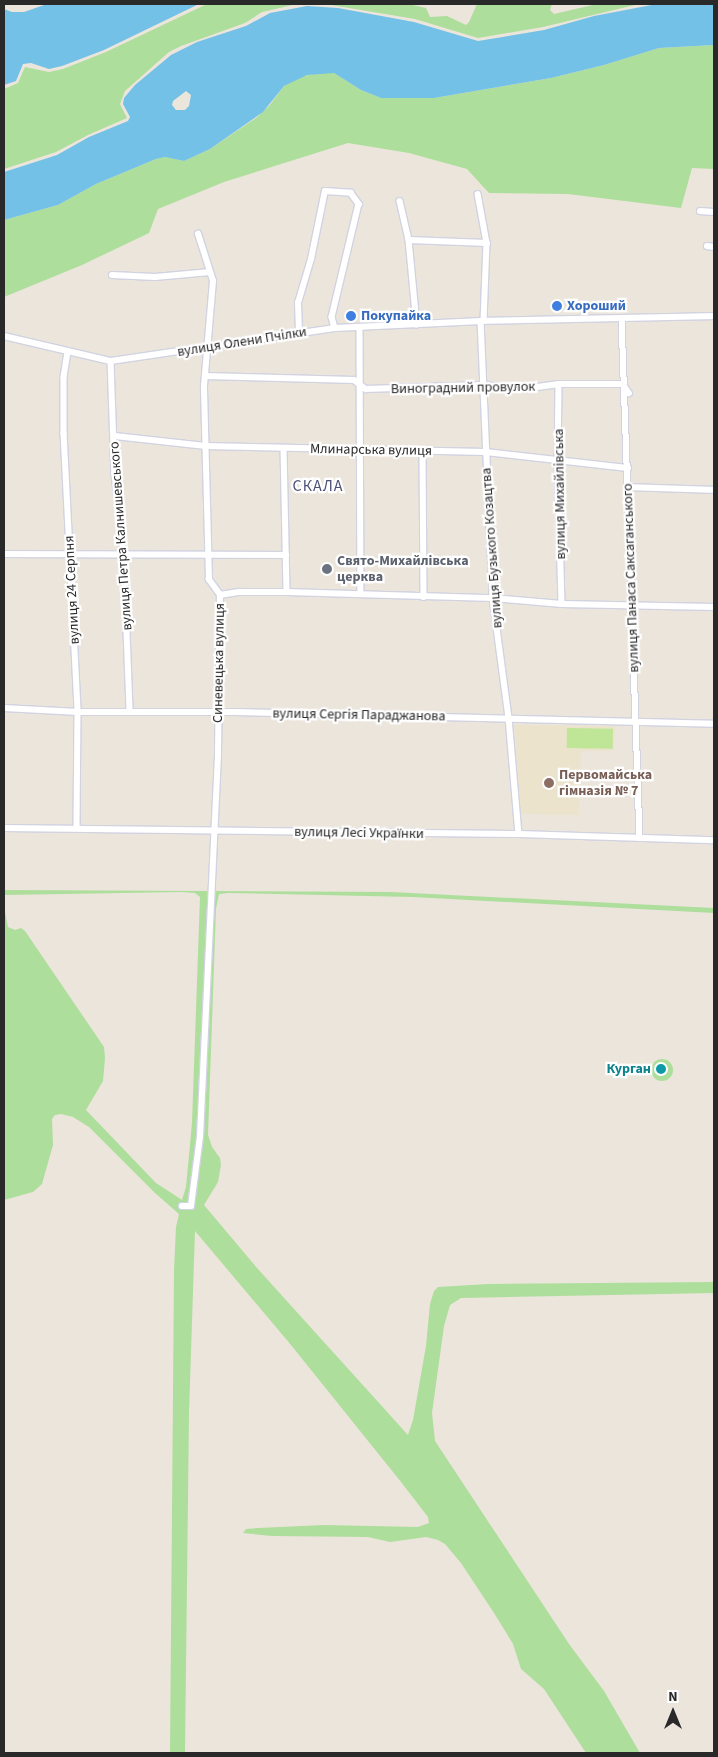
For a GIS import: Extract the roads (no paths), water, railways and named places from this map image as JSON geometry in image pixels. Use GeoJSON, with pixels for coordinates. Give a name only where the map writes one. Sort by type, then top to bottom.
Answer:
{"type":"FeatureCollection","features":[{"type":"Feature","properties":{"kind":"street"},"geometry":{"type":"LineString","coordinates":[[299,332],[298,303],[311,259],[325,191],[351,193],[359,204],[357,220],[332,317],[335,328]]}},
{"type":"Feature","properties":{"kind":"street"},"geometry":{"type":"LineString","coordinates":[[478,194],[487,243],[483,321]]}},
{"type":"Feature","properties":{"kind":"street"},"geometry":{"type":"LineString","coordinates":[[400,201],[409,240],[417,325]]}},
{"type":"Feature","properties":{"kind":"street"},"geometry":{"type":"LineString","coordinates":[[700,211],[714,212]]}},
{"type":"Feature","properties":{"kind":"street","name":"Синевецька вулиця"},"geometry":{"type":"LineString","coordinates":[[182,1206],[191,1206],[200,1137],[218,754],[220,595],[209,580],[210,556],[205,446],[206,376],[213,280],[198,234]]}},
{"type":"Feature","properties":{"kind":"street"},"geometry":{"type":"LineString","coordinates":[[409,240],[487,243]]}},
{"type":"Feature","properties":{"kind":"street"},"geometry":{"type":"LineString","coordinates":[[707,246],[714,247]]}},
{"type":"Feature","properties":{"kind":"street"},"geometry":{"type":"LineString","coordinates":[[112,275],[155,277],[210,272]]}},
{"type":"Feature","properties":{"kind":"street","name":"вулиця Олени Пчілки"},"geometry":{"type":"LineString","coordinates":[[4,336],[111,361],[335,328],[483,321],[714,316]]}},
{"type":"Feature","properties":{"kind":"street","name":"вулиця Панаса Саксаганського"},"geometry":{"type":"LineString","coordinates":[[622,319],[640,838]]}},
{"type":"Feature","properties":{"kind":"street","name":"вулиця Бузького Козацтва"},"geometry":{"type":"LineString","coordinates":[[483,321],[482,385],[493,598],[509,718],[519,834]]}},
{"type":"Feature","properties":{"kind":"street"},"geometry":{"type":"LineString","coordinates":[[360,327],[361,593]]}},
{"type":"Feature","properties":{"kind":"street","name":"вулиця 24 Серпня"},"geometry":{"type":"LineString","coordinates":[[68,352],[64,377],[64,433],[78,712],[77,828]]}},
{"type":"Feature","properties":{"kind":"street","name":"вулиця Петра Калнишевського"},"geometry":{"type":"LineString","coordinates":[[111,361],[115,474],[124,553],[130,712]]}},
{"type":"Feature","properties":{"kind":"street","name":"Виноградний провулок"},"geometry":{"type":"LineString","coordinates":[[206,376],[354,380],[366,390],[482,385],[523,389],[559,384],[623,384]]}},
{"type":"Feature","properties":{"kind":"street","name":"вулиця Михайлівська"},"geometry":{"type":"LineString","coordinates":[[559,384],[558,461],[562,604]]}},
{"type":"Feature","properties":{"kind":"street"},"geometry":{"type":"LineString","coordinates":[[623,384],[629,392]]}},
{"type":"Feature","properties":{"kind":"street","name":"Млинарська вулиця"},"geometry":{"type":"LineString","coordinates":[[115,436],[205,446],[486,452],[628,468]]}},
{"type":"Feature","properties":{"kind":"street"},"geometry":{"type":"LineString","coordinates":[[284,448],[287,592]]}},
{"type":"Feature","properties":{"kind":"street"},"geometry":{"type":"LineString","coordinates":[[423,451],[424,597]]}},
{"type":"Feature","properties":{"kind":"street"},"geometry":{"type":"LineString","coordinates":[[628,487],[714,490]]}},
{"type":"Feature","properties":{"kind":"street"},"geometry":{"type":"LineString","coordinates":[[4,554],[71,556],[124,553],[210,556],[286,555]]}},
{"type":"Feature","properties":{"kind":"street"},"geometry":{"type":"LineString","coordinates":[[220,595],[240,592],[361,593],[424,597],[493,598],[562,604],[714,607]]}},
{"type":"Feature","properties":{"kind":"street","name":"вулиця Сергія Параджанова"},"geometry":{"type":"LineString","coordinates":[[4,708],[78,712],[218,712],[714,724]]}},
{"type":"Feature","properties":{"kind":"street","name":"вулиця Лесі Українки"},"geometry":{"type":"LineString","coordinates":[[4,828],[519,834],[714,840]]}},
{"type":"Feature","properties":{"kind":"water"},"geometry":{"type":"Polygon","coordinates":[[[47,4],[199,4],[104,50],[62,66],[49,69],[31,63],[23,64],[16,81],[4,85],[4,9],[12,12],[24,12],[47,4]]]}},
{"type":"Feature","properties":{"kind":"water"},"geometry":{"type":"Polygon","coordinates":[[[657,4],[714,4],[714,45],[659,48],[604,65],[551,78],[434,98],[381,98],[361,90],[334,73],[307,75],[284,86],[263,112],[210,149],[184,161],[165,157],[156,159],[96,184],[58,205],[4,220],[4,172],[57,155],[89,137],[128,121],[130,117],[123,104],[124,98],[135,85],[171,55],[197,42],[246,26],[270,13],[307,6],[338,8],[414,22],[478,41],[544,30],[594,16],[657,4]],[[186,91],[173,101],[172,105],[176,110],[185,110],[189,106],[191,95],[186,91]]]}},
{"type":"Feature","properties":{"kind":"place","name":"Хороший"},"geometry":{"type":"Point","coordinates":[557,306]}},
{"type":"Feature","properties":{"kind":"place","name":"Покупайка"},"geometry":{"type":"Point","coordinates":[351,316]}},
{"type":"Feature","properties":{"kind":"place","name":"Свято-Михайлівська церква"},"geometry":{"type":"Point","coordinates":[327,569]}},
{"type":"Feature","properties":{"kind":"place","name":"Первомайська гімназія № 7"},"geometry":{"type":"Point","coordinates":[549,783]}},
{"type":"Feature","properties":{"kind":"place","name":"Курган"},"geometry":{"type":"Point","coordinates":[661,1069]}},
{"type":"Feature","properties":{"kind":"district","name":"СКАЛА"},"geometry":{"type":"Point","coordinates":[318,486]}}]}
